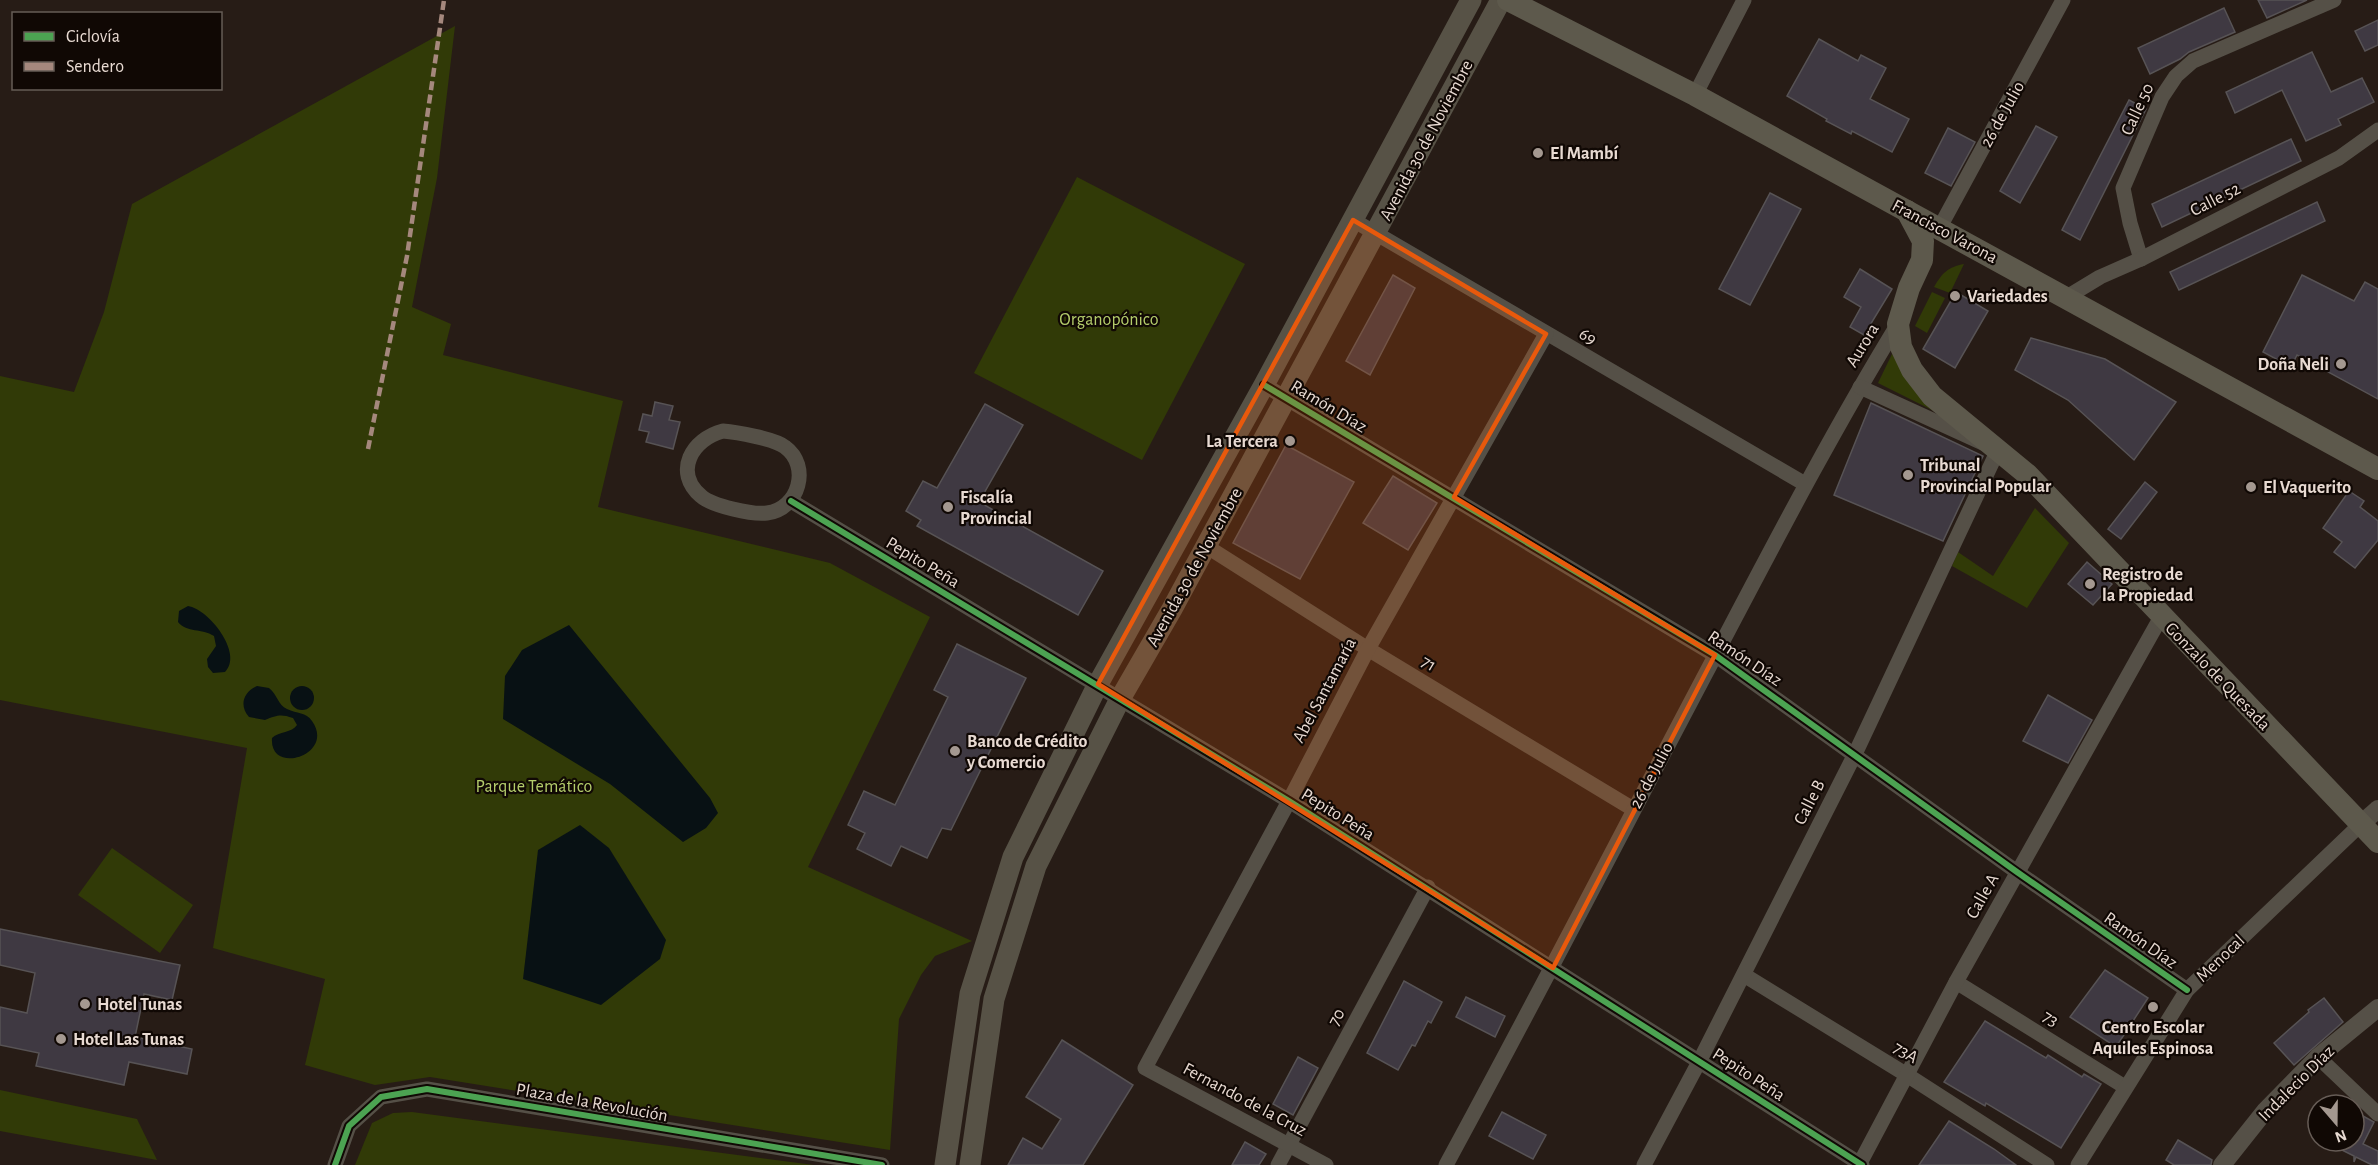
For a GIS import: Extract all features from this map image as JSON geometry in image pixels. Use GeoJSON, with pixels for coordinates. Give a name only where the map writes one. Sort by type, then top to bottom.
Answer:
{"type":"FeatureCollection","features":[{"type":"Feature","properties":{"kind":"main road","name":"Avenida 30 de Noviembre"},"geometry":{"type":"LineString","coordinates":[[945,1165],[970,994],[1013,857],[1098,684],[1264,385],[1471,0]]}},
{"type":"Feature","properties":{"kind":"main road","name":"Avenida 30 de Noviembre"},"geometry":{"type":"LineString","coordinates":[[970,1165],[994,999],[1036,866],[1120,699],[1287,398],[1501,0]]}},
{"type":"Feature","properties":{"kind":"main road","name":"Francisco Varona"},"geometry":{"type":"LineString","coordinates":[[1508,0],[1695,95],[1940,227],[2378,469]]}},
{"type":"Feature","properties":{"kind":"main road"},"geometry":{"type":"LineString","coordinates":[[1898,324],[1909,288],[1923,260],[1923,241],[1907,211]]}},
{"type":"Feature","properties":{"kind":"main road"},"geometry":{"type":"LineString","coordinates":[[1923,260],[1935,252],[1949,248],[1975,247]]}},
{"type":"Feature","properties":{"kind":"main road","name":"Gonzalo de Quesada"},"geometry":{"type":"LineString","coordinates":[[1898,324],[1901,347],[1912,370],[1932,396],[2028,475],[2161,617],[2370,816],[2378,842]]}},
{"type":"Feature","properties":{"kind":"street"},"geometry":{"type":"LineString","coordinates":[[1695,95],[1744,0]]}},
{"type":"Feature","properties":{"kind":"street","name":"26 de Julio"},"geometry":{"type":"LineString","coordinates":[[1940,227],[2063,0]]}},
{"type":"Feature","properties":{"kind":"street","name":"Calle 50"},"geometry":{"type":"LineString","coordinates":[[2141,259],[2130,223],[2123,188],[2162,97],[2176,76],[2193,61],[2334,0]]}},
{"type":"Feature","properties":{"kind":"street","name":"Calle 52"},"geometry":{"type":"LineString","coordinates":[[2067,297],[2100,277],[2141,259],[2338,158],[2376,135]]}},
{"type":"Feature","properties":{"kind":"street","name":"69"},"geometry":{"type":"LineString","coordinates":[[1353,220],[1805,484]]}},
{"type":"Feature","properties":{"kind":"street","name":"Aurora"},"geometry":{"type":"LineString","coordinates":[[1860,387],[1898,324]]}},
{"type":"Feature","properties":{"kind":"street","name":"Abel Santamaría"},"geometry":{"type":"LineString","coordinates":[[1145,1068],[1368,649],[1546,334]]}},
{"type":"Feature","properties":{"kind":"street","name":"Ramón Díaz"},"geometry":{"type":"LineString","coordinates":[[1264,385],[1715,655],[1856,754],[2017,872],[2187,990]]}},
{"type":"Feature","properties":{"kind":"street"},"geometry":{"type":"LineString","coordinates":[[1860,387],[1998,450]]}},
{"type":"Feature","properties":{"kind":"street","name":"26 de Julio"},"geometry":{"type":"LineString","coordinates":[[1446,1165],[1553,968],[1633,809],[1805,484],[1860,387]]}},
{"type":"Feature","properties":{"kind":"street"},"geometry":{"type":"LineString","coordinates":[[723,431],[736,432],[784,445],[793,454],[799,466],[800,478],[791,501],[776,511],[758,513],[710,502],[700,496],[689,475],[692,451],[700,441],[711,434],[723,431]]}},
{"type":"Feature","properties":{"kind":"street","name":"Calle B"},"geometry":{"type":"LineString","coordinates":[[1644,1165],[1856,754],[1998,450]]}},
{"type":"Feature","properties":{"kind":"street","name":"Pepito Peña"},"geometry":{"type":"LineString","coordinates":[[791,501],[1098,684],[1428,887],[1860,1165]]}},
{"type":"Feature","properties":{"kind":"street","name":"71"},"geometry":{"type":"LineString","coordinates":[[1206,546],[1368,649],[1633,809]]}},
{"type":"Feature","properties":{"kind":"street","name":"Calle A"},"geometry":{"type":"LineString","coordinates":[[1860,1165],[1956,982],[2161,617]]}},
{"type":"Feature","properties":{"kind":"street","name":"Menocal"},"geometry":{"type":"LineString","coordinates":[[2078,1165],[2187,990],[2370,816]]}},
{"type":"Feature","properties":{"kind":"street","name":"70"},"geometry":{"type":"LineString","coordinates":[[1278,1165],[1428,887]]}},
{"type":"Feature","properties":{"kind":"street","name":"73A"},"geometry":{"type":"LineString","coordinates":[[1744,975],[1907,1075],[2047,1165]]}},
{"type":"Feature","properties":{"kind":"street","name":"73"},"geometry":{"type":"LineString","coordinates":[[1956,982],[2125,1087]]}},
{"type":"Feature","properties":{"kind":"street","name":"Indalecio Díaz"},"geometry":{"type":"LineString","coordinates":[[2222,1165],[2265,1111],[2318,1057],[2378,1008]]}},
{"type":"Feature","properties":{"kind":"street"},"geometry":{"type":"LineString","coordinates":[[2318,1057],[2378,1114]]}},
{"type":"Feature","properties":{"kind":"street","name":"Fernando de la Cruz"},"geometry":{"type":"LineString","coordinates":[[1145,1068],[1326,1165]]}},
{"type":"Feature","properties":{"kind":"street","name":"Plaza de la Revolución"},"geometry":{"type":"LineString","coordinates":[[335,1165],[349,1125],[381,1097],[427,1089],[882,1165]]}},
{"type":"Feature","properties":{"kind":"highlighted area"},"geometry":{"type":"Polygon","coordinates":[[[1353,220],[1546,334],[1454,497],[1715,655],[1553,968],[1098,684],[1353,220]]]}},
{"type":"Feature","properties":{"kind":"green space","name":"Parque Temático"},"geometry":{"type":"Polygon","coordinates":[[[455,26],[437,178],[412,307],[451,324],[443,355],[623,401],[598,507],[830,563],[930,617],[808,867],[972,941],[935,956],[921,975],[899,1019],[890,1150],[430,1077],[375,1085],[305,1065],[325,979],[213,948],[247,748],[0,700],[0,376],[74,392],[104,312],[132,204],[455,26]]]}},
{"type":"Feature","properties":{"kind":"green space","name":"Organopónico"},"geometry":{"type":"Polygon","coordinates":[[[1077,177],[1245,264],[1142,460],[974,373],[1077,177]]]}},
{"type":"Feature","properties":{"kind":"green space"},"geometry":{"type":"Polygon","coordinates":[[[1964,264],[1950,293],[1934,287],[1946,271],[1964,264]]]}},
{"type":"Feature","properties":{"kind":"green space"},"geometry":{"type":"Polygon","coordinates":[[[1932,292],[1945,298],[1927,333],[1915,326],[1932,292]]]}},
{"type":"Feature","properties":{"kind":"green space"},"geometry":{"type":"Polygon","coordinates":[[[1892,354],[1936,412],[1878,383],[1892,354]]]}},
{"type":"Feature","properties":{"kind":"green space"},"geometry":{"type":"Polygon","coordinates":[[[2035,508],[2069,543],[2027,608],[1952,566],[1958,552],[1993,576],[2035,508]]]}},
{"type":"Feature","properties":{"kind":"green space"},"geometry":{"type":"Polygon","coordinates":[[[112,848],[193,905],[160,953],[78,895],[112,848]]]}},
{"type":"Feature","properties":{"kind":"green space"},"geometry":{"type":"Polygon","coordinates":[[[0,1090],[137,1119],[157,1160],[0,1131],[0,1090]]]}},
{"type":"Feature","properties":{"kind":"green space"},"geometry":{"type":"Polygon","coordinates":[[[412,1112],[814,1165],[355,1165],[372,1123],[393,1113],[412,1112]]]}},
{"type":"Feature","properties":{"kind":"shaded area"},"geometry":{"type":"Polygon","coordinates":[[[188,606],[205,615],[222,633],[230,655],[230,664],[225,672],[213,673],[208,667],[207,659],[216,646],[214,636],[186,628],[178,622],[179,611],[188,606]]]}},
{"type":"Feature","properties":{"kind":"shaded area"},"geometry":{"type":"Polygon","coordinates":[[[569,625],[710,798],[718,813],[706,828],[683,842],[610,784],[503,719],[505,676],[522,650],[569,625]]]}},
{"type":"Feature","properties":{"kind":"shaded area"},"geometry":{"type":"Polygon","coordinates":[[[257,686],[269,688],[284,707],[310,718],[317,733],[315,743],[309,751],[290,758],[280,756],[274,750],[272,738],[297,725],[293,718],[285,716],[265,720],[249,717],[244,708],[244,700],[248,692],[257,686]]]}},
{"type":"Feature","properties":{"kind":"shaded area"},"geometry":{"type":"Polygon","coordinates":[[[302,686],[310,690],[314,698],[310,706],[302,710],[294,706],[290,698],[294,690],[302,686]]]}},
{"type":"Feature","properties":{"kind":"shaded area"},"geometry":{"type":"Polygon","coordinates":[[[580,825],[609,848],[666,940],[660,959],[601,1005],[523,979],[538,850],[580,825]]]}},
{"type":"Feature","properties":{"kind":"building"},"geometry":{"type":"Polygon","coordinates":[[[2258,0],[2307,0],[2267,18],[2258,0]]]}},
{"type":"Feature","properties":{"kind":"building"},"geometry":{"type":"Polygon","coordinates":[[[2224,8],[2235,32],[2189,52],[2150,74],[2138,48],[2224,8]]]}},
{"type":"Feature","properties":{"kind":"building"},"geometry":{"type":"Polygon","coordinates":[[[2378,20],[2378,45],[2365,51],[2355,31],[2378,20]]]}},
{"type":"Feature","properties":{"kind":"building"},"geometry":{"type":"Polygon","coordinates":[[[1819,39],[1858,61],[1861,55],[1886,68],[1870,99],[1909,119],[1892,152],[1852,131],[1851,134],[1826,121],[1827,119],[1787,96],[1819,39]]]}},
{"type":"Feature","properties":{"kind":"building"},"geometry":{"type":"Polygon","coordinates":[[[2312,52],[2331,92],[2362,78],[2374,102],[2338,119],[2341,125],[2306,141],[2282,90],[2235,113],[2226,92],[2312,52]]]}},
{"type":"Feature","properties":{"kind":"building"},"geometry":{"type":"Polygon","coordinates":[[[2129,100],[2146,109],[2080,240],[2062,230],[2129,100]]]}},
{"type":"Feature","properties":{"kind":"building"},"geometry":{"type":"Polygon","coordinates":[[[2036,126],[2057,137],[2020,203],[2000,191],[2036,126]]]}},
{"type":"Feature","properties":{"kind":"building"},"geometry":{"type":"Polygon","coordinates":[[[1948,128],[1975,142],[1951,186],[1925,173],[1948,128]]]}},
{"type":"Feature","properties":{"kind":"building"},"geometry":{"type":"Polygon","coordinates":[[[2291,139],[2301,161],[2162,227],[2152,204],[2291,139]]]}},
{"type":"Feature","properties":{"kind":"building"},"geometry":{"type":"Polygon","coordinates":[[[1770,193],[1801,209],[1750,305],[1719,289],[1770,193]]]}},
{"type":"Feature","properties":{"kind":"building"},"geometry":{"type":"Polygon","coordinates":[[[2317,202],[2325,221],[2179,290],[2170,272],[2317,202]]]}},
{"type":"Feature","properties":{"kind":"building"},"geometry":{"type":"Polygon","coordinates":[[[1860,269],[1892,289],[1864,335],[1850,327],[1861,307],[1844,297],[1860,269]]]}},
{"type":"Feature","properties":{"kind":"building"},"geometry":{"type":"Polygon","coordinates":[[[1393,275],[1415,288],[1370,375],[1346,361],[1393,275]]]}},
{"type":"Feature","properties":{"kind":"building"},"geometry":{"type":"Polygon","coordinates":[[[2302,275],[2354,301],[2365,282],[2378,289],[2378,399],[2297,355],[2291,367],[2263,352],[2302,275]]]}},
{"type":"Feature","properties":{"kind":"building"},"geometry":{"type":"Polygon","coordinates":[[[1956,292],[1988,311],[1955,368],[1923,349],[1956,292]]]}},
{"type":"Feature","properties":{"kind":"building"},"geometry":{"type":"Polygon","coordinates":[[[2031,338],[2105,359],[2176,402],[2134,460],[2068,400],[2015,370],[2031,338]]]}},
{"type":"Feature","properties":{"kind":"building"},"geometry":{"type":"Polygon","coordinates":[[[655,402],[673,406],[669,420],[680,422],[673,449],[646,442],[649,432],[639,430],[643,414],[652,416],[655,402]]]}},
{"type":"Feature","properties":{"kind":"building","name":"Tribunal Provincial Popular"},"geometry":{"type":"Polygon","coordinates":[[[1871,403],[1983,456],[1943,541],[1834,495],[1871,403]]]}},
{"type":"Feature","properties":{"kind":"building","name":"Fiscalía Provincial"},"geometry":{"type":"Polygon","coordinates":[[[985,404],[1023,425],[979,502],[1103,571],[1078,615],[917,526],[921,520],[906,511],[923,481],[937,488],[985,404]]]}},
{"type":"Feature","properties":{"kind":"building"},"geometry":{"type":"Polygon","coordinates":[[[1286,445],[1354,482],[1300,579],[1233,543],[1286,445]]]}},
{"type":"Feature","properties":{"kind":"building"},"geometry":{"type":"Polygon","coordinates":[[[1393,476],[1437,503],[1408,550],[1363,523],[1393,476]]]}},
{"type":"Feature","properties":{"kind":"building"},"geometry":{"type":"Polygon","coordinates":[[[2145,482],[2157,492],[2121,539],[2108,529],[2145,482]]]}},
{"type":"Feature","properties":{"kind":"building"},"geometry":{"type":"Polygon","coordinates":[[[2349,491],[2364,501],[2360,507],[2378,521],[2378,540],[2355,568],[2334,552],[2342,542],[2323,528],[2349,491]]]}},
{"type":"Feature","properties":{"kind":"building","name":"Registro de la Propiedad"},"geometry":{"type":"Polygon","coordinates":[[[2087,562],[2112,584],[2093,605],[2068,584],[2087,562]]]}},
{"type":"Feature","properties":{"kind":"building","name":"Banco de Crédito y Comercio"},"geometry":{"type":"Polygon","coordinates":[[[957,644],[1026,678],[951,830],[942,828],[927,858],[901,846],[891,866],[857,849],[865,833],[848,825],[864,791],[895,805],[948,697],[934,690],[957,644]]]}},
{"type":"Feature","properties":{"kind":"building"},"geometry":{"type":"Polygon","coordinates":[[[2048,695],[2092,720],[2068,763],[2023,741],[2048,695]]]}},
{"type":"Feature","properties":{"kind":"building","name":"Hotel Tunas"},"geometry":{"type":"Polygon","coordinates":[[[0,929],[180,965],[172,1000],[144,994],[135,1037],[192,1049],[187,1074],[129,1062],[124,1085],[36,1066],[39,1053],[0,1045],[0,1007],[27,1013],[35,973],[0,965],[0,929]]]}},
{"type":"Feature","properties":{"kind":"building"},"geometry":{"type":"Polygon","coordinates":[[[2105,970],[2148,998],[2116,1047],[2070,1017],[2105,970]]]}},
{"type":"Feature","properties":{"kind":"building"},"geometry":{"type":"Polygon","coordinates":[[[1404,981],[1442,1002],[1431,1023],[1428,1021],[1415,1046],[1412,1045],[1398,1070],[1367,1053],[1404,981]]]}},
{"type":"Feature","properties":{"kind":"building"},"geometry":{"type":"Polygon","coordinates":[[[1466,997],[1505,1016],[1495,1037],[1456,1017],[1466,997]]]}},
{"type":"Feature","properties":{"kind":"building"},"geometry":{"type":"Polygon","coordinates":[[[2324,998],[2343,1022],[2294,1065],[2274,1043],[2324,998]]]}},
{"type":"Feature","properties":{"kind":"building"},"geometry":{"type":"Polygon","coordinates":[[[1985,1021],[2046,1058],[2048,1055],[2082,1077],[2084,1074],[2101,1084],[2061,1148],[1986,1103],[1985,1106],[1944,1082],[1985,1021]]]}},
{"type":"Feature","properties":{"kind":"building"},"geometry":{"type":"Polygon","coordinates":[[[1062,1040],[1133,1085],[1083,1165],[1008,1165],[1023,1138],[1042,1149],[1061,1119],[1026,1097],[1062,1040]]]}},
{"type":"Feature","properties":{"kind":"building"},"geometry":{"type":"Polygon","coordinates":[[[1298,1057],[1318,1068],[1293,1115],[1273,1104],[1298,1057]]]}},
{"type":"Feature","properties":{"kind":"building"},"geometry":{"type":"Polygon","coordinates":[[[1502,1112],[1546,1135],[1533,1159],[1489,1136],[1502,1112]]]}},
{"type":"Feature","properties":{"kind":"building"},"geometry":{"type":"Polygon","coordinates":[[[2366,1118],[2374,1122],[2366,1138],[2366,1118]]]}},
{"type":"Feature","properties":{"kind":"building"},"geometry":{"type":"Polygon","coordinates":[[[1949,1121],[1994,1149],[2016,1165],[1919,1165],[1949,1121]]]}},
{"type":"Feature","properties":{"kind":"building"},"geometry":{"type":"Polygon","coordinates":[[[2178,1140],[2212,1160],[2211,1165],[2174,1165],[2166,1160],[2178,1140]]]}},
{"type":"Feature","properties":{"kind":"building"},"geometry":{"type":"Polygon","coordinates":[[[1245,1142],[1266,1154],[1259,1165],[1232,1165],[1245,1142]]]}},
{"type":"Feature","properties":{"kind":"building"},"geometry":{"type":"Polygon","coordinates":[[[2366,1145],[2378,1151],[2378,1165],[2372,1165],[2356,1157],[2354,1162],[2354,1156],[2348,1153],[2366,1153],[2366,1145]]]}},
{"type":"Feature","properties":{"kind":"marked path"},"geometry":{"type":"LineString","coordinates":[[368,449],[407,256],[444,0]]}},
{"type":"Feature","properties":{"kind":"cycle path"},"geometry":{"type":"LineString","coordinates":[[1264,385],[1715,655],[2017,872],[2187,990]]}},
{"type":"Feature","properties":{"kind":"cycle path"},"geometry":{"type":"LineString","coordinates":[[791,501],[1289,801],[1862,1165]]}},
{"type":"Feature","properties":{"kind":"cycle path"},"geometry":{"type":"LineString","coordinates":[[335,1165],[349,1126],[381,1097],[427,1089],[882,1165]]}},
{"type":"Feature","properties":{"kind":"place","name":"El Mambí"},"geometry":{"type":"Point","coordinates":[1538,153]}},
{"type":"Feature","properties":{"kind":"place","name":"Variedades"},"geometry":{"type":"Point","coordinates":[1955,296]}},
{"type":"Feature","properties":{"kind":"place","name":"Doña Neli"},"geometry":{"type":"Point","coordinates":[2341,364]}},
{"type":"Feature","properties":{"kind":"place","name":"La Tercera"},"geometry":{"type":"Point","coordinates":[1290,441]}},
{"type":"Feature","properties":{"kind":"place","name":"Tribunal Provincial Popular"},"geometry":{"type":"Point","coordinates":[1908,475]}},
{"type":"Feature","properties":{"kind":"place","name":"El Vaquerito"},"geometry":{"type":"Point","coordinates":[2251,487]}},
{"type":"Feature","properties":{"kind":"place","name":"Fiscalía Provincial"},"geometry":{"type":"Point","coordinates":[948,507]}},
{"type":"Feature","properties":{"kind":"place","name":"Registro de la Propiedad"},"geometry":{"type":"Point","coordinates":[2090,584]}},
{"type":"Feature","properties":{"kind":"place","name":"Banco de Crédito y Comercio"},"geometry":{"type":"Point","coordinates":[955,751]}},
{"type":"Feature","properties":{"kind":"place","name":"Hotel Tunas"},"geometry":{"type":"Point","coordinates":[85,1004]}},
{"type":"Feature","properties":{"kind":"place","name":"Centro Escolar Aquiles Espinosa"},"geometry":{"type":"Point","coordinates":[2153,1007]}},
{"type":"Feature","properties":{"kind":"place","name":"Hotel Las Tunas"},"geometry":{"type":"Point","coordinates":[61,1039]}}]}
